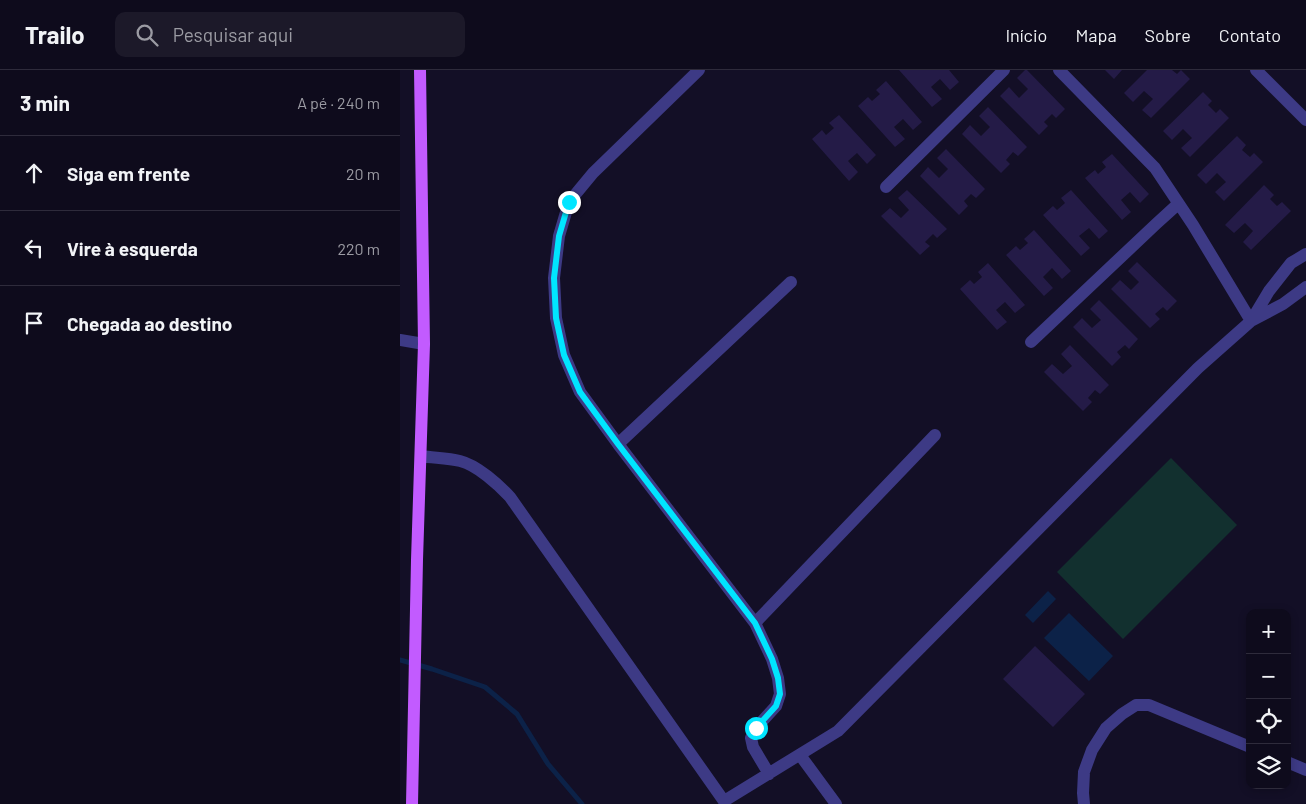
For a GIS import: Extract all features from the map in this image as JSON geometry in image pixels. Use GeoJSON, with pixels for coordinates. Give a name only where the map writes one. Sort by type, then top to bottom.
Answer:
{"type":"FeatureCollection","features":[{"type":"Feature","properties":{"kind":"main road"},"geometry":{"type":"LineString","coordinates":[[412,804],[424,344],[420,70]]}},
{"type":"Feature","properties":{"kind":"street"},"geometry":{"type":"LineString","coordinates":[[699,70],[593,173],[569,202],[559,236],[554,278],[556,318],[564,355],[580,392],[755,623],[772,659],[778,678],[780,694],[776,706],[756,728],[751,738],[753,747],[769,774]]}},
{"type":"Feature","properties":{"kind":"street"},"geometry":{"type":"LineString","coordinates":[[886,187],[1004,70]]}},
{"type":"Feature","properties":{"kind":"street"},"geometry":{"type":"LineString","coordinates":[[1059,70],[1155,168],[1193,225],[1251,321]]}},
{"type":"Feature","properties":{"kind":"street"},"geometry":{"type":"LineString","coordinates":[[1256,70],[1306,120]]}},
{"type":"Feature","properties":{"kind":"street"},"geometry":{"type":"LineString","coordinates":[[1032,342],[1178,204]]}},
{"type":"Feature","properties":{"kind":"street"},"geometry":{"type":"LineString","coordinates":[[1251,321],[1269,291],[1291,263],[1306,254]]}},
{"type":"Feature","properties":{"kind":"street"},"geometry":{"type":"LineString","coordinates":[[618,444],[790,282]]}},
{"type":"Feature","properties":{"kind":"street"},"geometry":{"type":"LineString","coordinates":[[421,456],[462,461],[482,472],[500,486],[510,497],[725,803],[838,730],[1198,368],[1251,321],[1283,304],[1306,287]]}},
{"type":"Feature","properties":{"kind":"street"},"geometry":{"type":"LineString","coordinates":[[400,340],[424,344]]}},
{"type":"Feature","properties":{"kind":"street"},"geometry":{"type":"LineString","coordinates":[[755,623],[935,435]]}},
{"type":"Feature","properties":{"kind":"street"},"geometry":{"type":"LineString","coordinates":[[1084,804],[1084,772],[1092,750],[1106,728],[1122,714],[1136,706],[1150,705],[1246,745]]}},
{"type":"Feature","properties":{"kind":"street"},"geometry":{"type":"LineString","coordinates":[[800,755],[836,804]]}},
{"type":"Feature","properties":{"kind":"street"},"geometry":{"type":"LineString","coordinates":[[1291,764],[1306,770]]}},
{"type":"Feature","properties":{"kind":"green space"},"geometry":{"type":"Polygon","coordinates":[[[1171,458],[1237,525],[1123,639],[1057,572],[1171,458]]]}},
{"type":"Feature","properties":{"kind":"water"},"geometry":{"type":"Polygon","coordinates":[[[1048,591],[1056,599],[1033,623],[1025,615],[1048,591]]]}},
{"type":"Feature","properties":{"kind":"water"},"geometry":{"type":"Polygon","coordinates":[[[1069,613],[1113,656],[1089,681],[1044,638],[1069,613]]]}},
{"type":"Feature","properties":{"kind":"building"},"geometry":{"type":"Polygon","coordinates":[[[899,70],[949,70],[959,82],[950,90],[940,79],[931,87],[942,99],[932,107],[899,70]]]}},
{"type":"Feature","properties":{"kind":"building"},"geometry":{"type":"Polygon","coordinates":[[[1025,70],[1065,109],[1056,118],[1052,114],[1044,122],[1048,126],[1039,135],[1000,96],[1009,87],[1019,98],[1028,89],[1017,78],[1025,70]]]}},
{"type":"Feature","properties":{"kind":"building"},"geometry":{"type":"Polygon","coordinates":[[[1105,70],[1122,70],[1114,79],[1105,70]]]}},
{"type":"Feature","properties":{"kind":"building"},"geometry":{"type":"Polygon","coordinates":[[[1147,70],[1172,70],[1177,74],[1181,70],[1190,79],[1151,118],[1142,110],[1153,99],[1144,91],[1133,102],[1124,93],[1147,70]]]}},
{"type":"Feature","properties":{"kind":"building"},"geometry":{"type":"Polygon","coordinates":[[[886,81],[922,122],[913,130],[903,119],[894,127],[905,139],[895,147],[858,106],[868,97],[872,101],[880,94],[876,90],[886,81]]]}},
{"type":"Feature","properties":{"kind":"building"},"geometry":{"type":"Polygon","coordinates":[[[1203,92],[1212,101],[1208,105],[1216,113],[1220,109],[1229,118],[1190,157],[1181,148],[1192,138],[1183,129],[1172,140],[1163,131],[1203,92]]]}},
{"type":"Feature","properties":{"kind":"building"},"geometry":{"type":"Polygon","coordinates":[[[988,107],[1027,147],[1018,156],[1013,152],[1006,160],[1010,164],[1001,173],[962,134],[970,125],[981,136],[990,127],[979,116],[988,107]]]}},
{"type":"Feature","properties":{"kind":"building"},"geometry":{"type":"Polygon","coordinates":[[[839,115],[876,155],[867,164],[857,153],[848,161],[858,172],[849,181],[812,139],[822,130],[826,135],[834,128],[829,123],[839,115]]]}},
{"type":"Feature","properties":{"kind":"building"},"geometry":{"type":"Polygon","coordinates":[[[1237,136],[1246,145],[1242,150],[1250,157],[1254,153],[1263,162],[1224,201],[1215,192],[1226,182],[1217,173],[1206,184],[1197,175],[1237,136]]]}},
{"type":"Feature","properties":{"kind":"building"},"geometry":{"type":"Polygon","coordinates":[[[946,149],[985,189],[976,198],[971,194],[964,201],[968,206],[959,215],[920,176],[928,167],[939,178],[948,169],[937,158],[946,149]]]}},
{"type":"Feature","properties":{"kind":"building"},"geometry":{"type":"Polygon","coordinates":[[[1112,154],[1149,194],[1140,203],[1130,192],[1121,200],[1131,212],[1122,220],[1085,178],[1095,170],[1098,174],[1106,167],[1102,162],[1112,154]]]}},
{"type":"Feature","properties":{"kind":"building"},"geometry":{"type":"Polygon","coordinates":[[[1264,185],[1274,195],[1270,199],[1277,206],[1282,202],[1291,211],[1251,250],[1243,242],[1253,231],[1245,223],[1234,233],[1225,225],[1264,185]]]}},
{"type":"Feature","properties":{"kind":"building"},"geometry":{"type":"Polygon","coordinates":[[[907,190],[947,229],[937,238],[933,234],[925,242],[930,246],[920,255],[881,216],[890,208],[901,218],[909,210],[898,198],[907,190]]]}},
{"type":"Feature","properties":{"kind":"building"},"geometry":{"type":"Polygon","coordinates":[[[1071,190],[1108,231],[1099,239],[1089,228],[1079,236],[1090,248],[1081,256],[1043,215],[1053,206],[1057,210],[1065,203],[1061,198],[1071,190]]]}},
{"type":"Feature","properties":{"kind":"building"},"geometry":{"type":"Polygon","coordinates":[[[1034,230],[1071,271],[1062,279],[1052,268],[1043,277],[1053,288],[1044,296],[1006,255],[1016,246],[1020,250],[1028,243],[1024,239],[1034,230]]]}},
{"type":"Feature","properties":{"kind":"building"},"geometry":{"type":"Polygon","coordinates":[[[1137,262],[1177,301],[1167,311],[1163,307],[1155,314],[1160,319],[1150,328],[1111,289],[1120,280],[1131,290],[1139,282],[1128,271],[1137,262]]]}},
{"type":"Feature","properties":{"kind":"building"},"geometry":{"type":"Polygon","coordinates":[[[988,263],[1025,305],[1015,313],[1005,302],[996,310],[1007,322],[997,330],[960,289],[970,280],[974,284],[982,277],[978,272],[988,263]]]}},
{"type":"Feature","properties":{"kind":"building"},"geometry":{"type":"Polygon","coordinates":[[[1099,300],[1138,339],[1129,349],[1125,345],[1117,352],[1121,357],[1112,366],[1073,327],[1082,318],[1092,328],[1101,320],[1090,309],[1099,300]]]}},
{"type":"Feature","properties":{"kind":"building"},"geometry":{"type":"Polygon","coordinates":[[[1070,345],[1109,385],[1100,394],[1095,390],[1088,398],[1092,402],[1083,411],[1044,372],[1052,364],[1063,374],[1072,366],[1061,354],[1070,345]]]}},
{"type":"Feature","properties":{"kind":"building"},"geometry":{"type":"Polygon","coordinates":[[[1035,646],[1085,694],[1053,727],[1003,679],[1035,646]]]}},
{"type":"Feature","properties":{"kind":"waterway"},"geometry":{"type":"LineString","coordinates":[[400,660],[485,687],[517,714],[548,764],[582,804]]}},
{"type":"Feature","properties":{"kind":"route"},"geometry":{"type":"LineString","coordinates":[[569,202],[559,236],[554,278],[556,318],[564,355],[580,392],[755,623],[772,659],[778,678],[780,694],[776,706],[756,728]]}}]}
